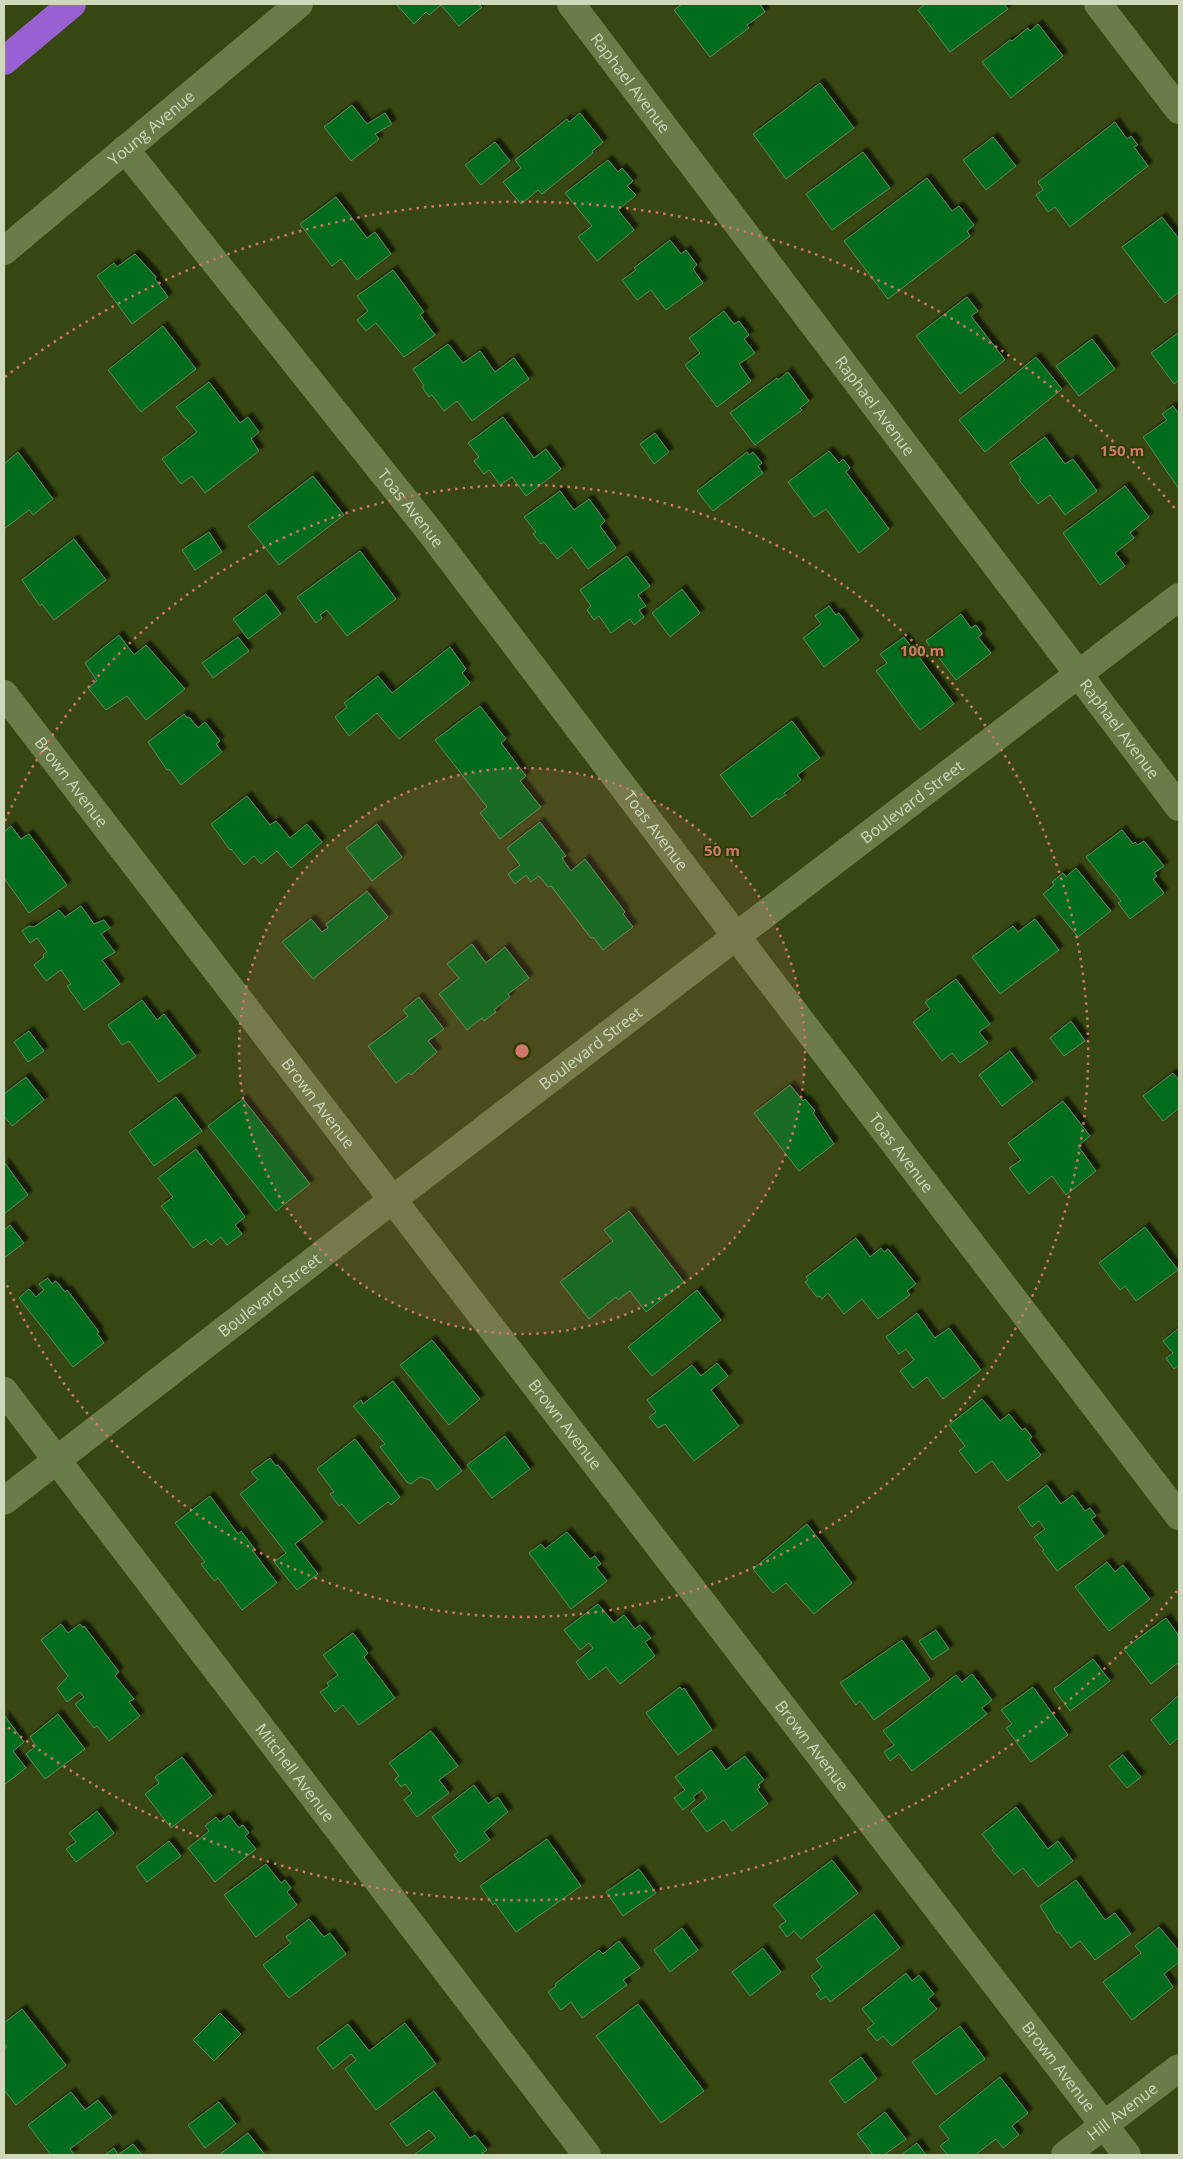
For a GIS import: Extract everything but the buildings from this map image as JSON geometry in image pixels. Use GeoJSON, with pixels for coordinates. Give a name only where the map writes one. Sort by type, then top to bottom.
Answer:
{"type":"FeatureCollection","features":[{"type":"Feature","properties":{"kind":"highway"},"geometry":{"type":"LineString","coordinates":[[4,61],[72,4]]}},
{"type":"Feature","properties":{"kind":"street","name":"Young Avenue"},"geometry":{"type":"LineString","coordinates":[[4,251],[299,4]]}},
{"type":"Feature","properties":{"kind":"street","name":"Raphael Avenue"},"geometry":{"type":"LineString","coordinates":[[571,4],[1179,807]]}},
{"type":"Feature","properties":{"kind":"street"},"geometry":{"type":"LineString","coordinates":[[1098,4],[1179,110]]}},
{"type":"Feature","properties":{"kind":"street","name":"Toas Avenue"},"geometry":{"type":"LineString","coordinates":[[125,149],[431,533],[1179,1516]]}},
{"type":"Feature","properties":{"kind":"street","name":"Boulevard Street"},"geometry":{"type":"LineString","coordinates":[[4,1501],[392,1200],[1179,597]]}},
{"type":"Feature","properties":{"kind":"street","name":"Brown Avenue"},"geometry":{"type":"LineString","coordinates":[[4,694],[1127,2155]]}},
{"type":"Feature","properties":{"kind":"street","name":"Mitchell Avenue"},"geometry":{"type":"LineString","coordinates":[[4,1390],[587,2155]]}},
{"type":"Feature","properties":{"kind":"street","name":"Hill Avenue"},"geometry":{"type":"LineString","coordinates":[[1065,2155],[1179,2068]]}}]}
